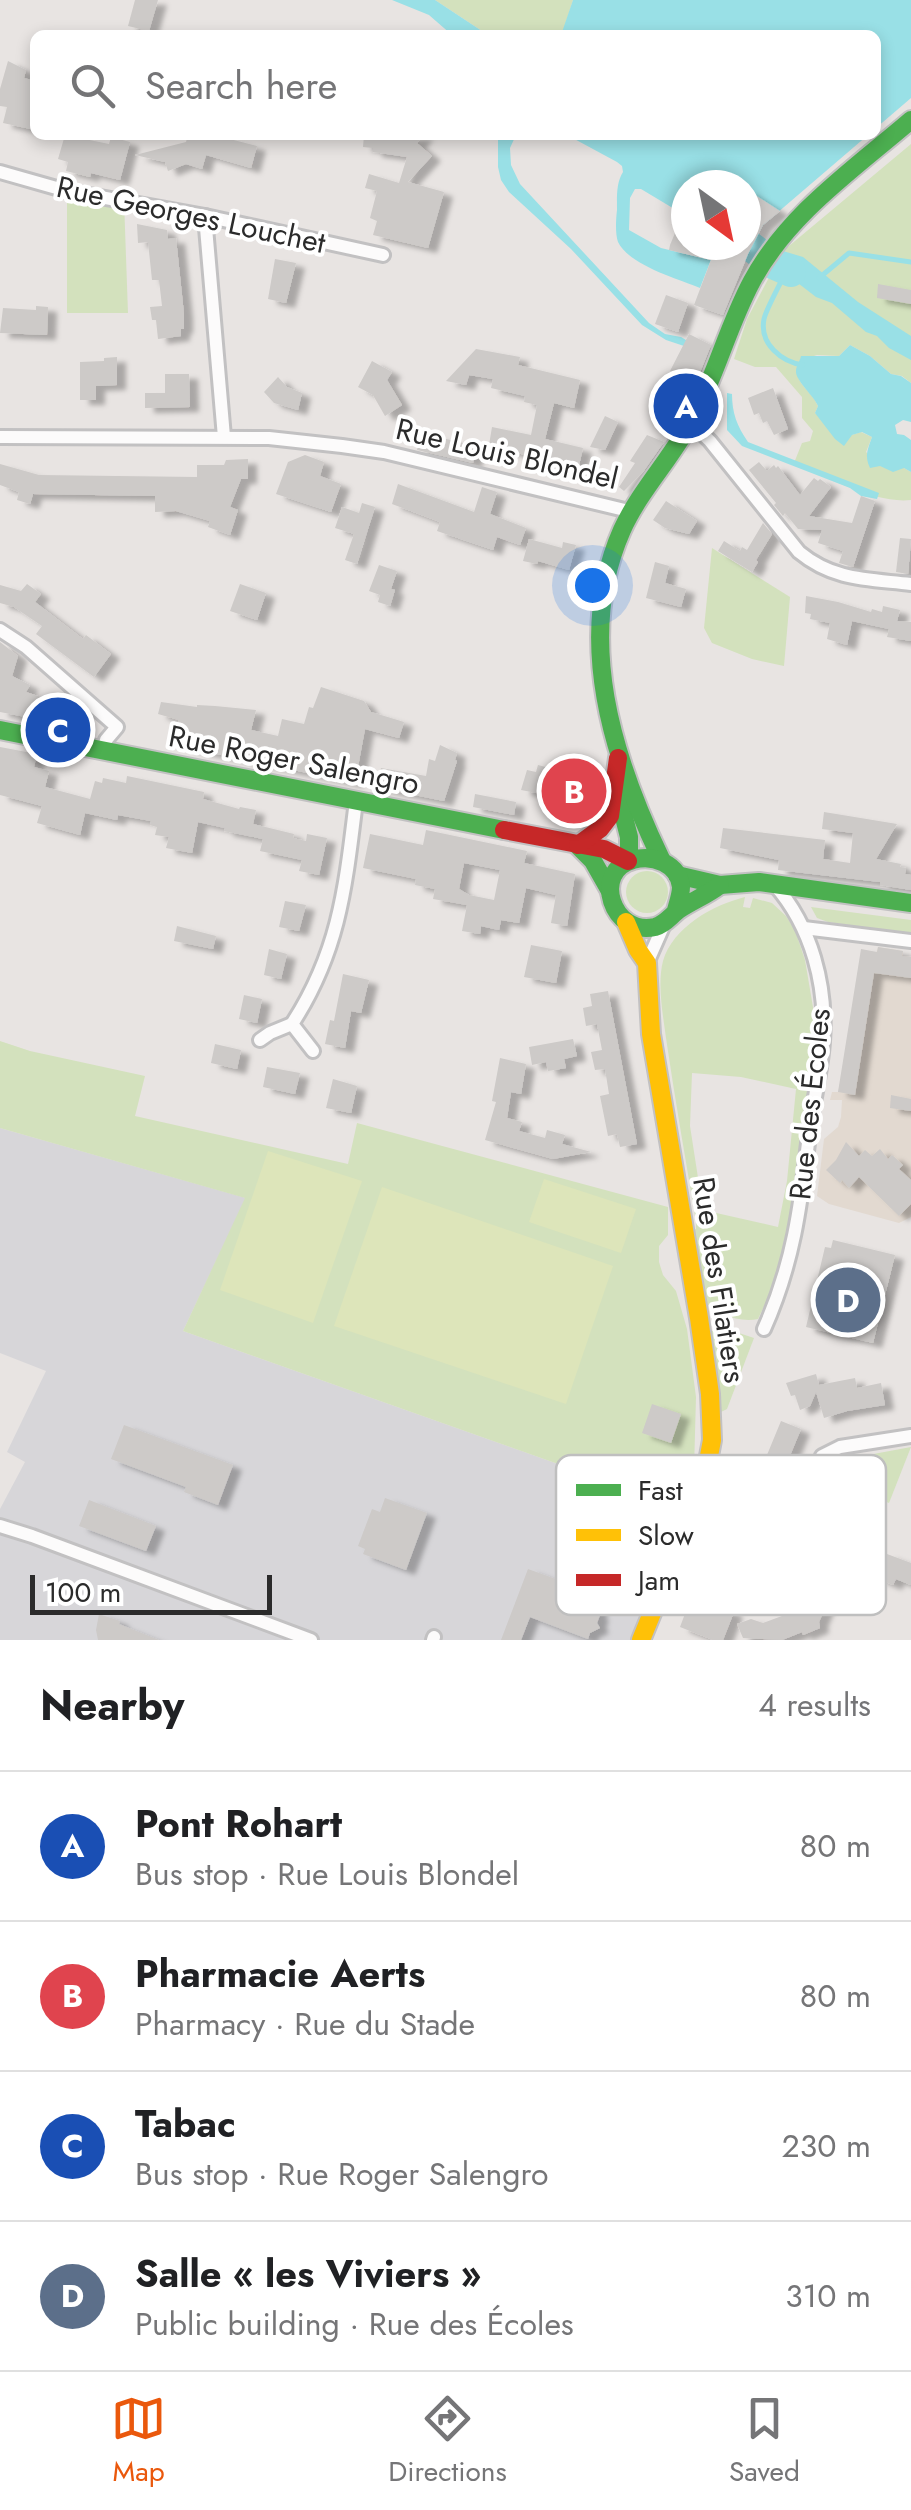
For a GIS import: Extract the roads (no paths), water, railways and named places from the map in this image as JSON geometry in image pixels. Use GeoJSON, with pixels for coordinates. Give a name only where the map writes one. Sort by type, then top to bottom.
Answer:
{"type":"FeatureCollection","features":[{"type":"Feature","properties":{"kind":"street","name":"Rue Louis Blondel"},"geometry":{"type":"LineString","coordinates":[[0,437],[270,438],[384,452],[633,512],[691,423],[765,258],[799,217],[911,120]]}},
{"type":"Feature","properties":{"kind":"street","name":"Rue Georges Louchet"},"geometry":{"type":"LineString","coordinates":[[0,172],[67,190],[382,255]]}},
{"type":"Feature","properties":{"kind":"street"},"geometry":{"type":"LineString","coordinates":[[205,216],[224,437]]}},
{"type":"Feature","properties":{"kind":"street"},"geometry":{"type":"LineString","coordinates":[[691,423],[710,440],[800,552],[815,565],[862,580],[911,584]]}},
{"type":"Feature","properties":{"kind":"street"},"geometry":{"type":"LineString","coordinates":[[633,512],[612,553],[602,594],[600,648],[618,758],[660,860],[677,875],[720,885],[759,882],[911,904]]}},
{"type":"Feature","properties":{"kind":"street"},"geometry":{"type":"LineString","coordinates":[[0,630],[26,647],[117,726],[106,740],[104,750]]}},
{"type":"Feature","properties":{"kind":"street","name":"Rue Roger Salengro"},"geometry":{"type":"LineString","coordinates":[[0,730],[591,846],[628,860]]}},
{"type":"Feature","properties":{"kind":"street"},"geometry":{"type":"LineString","coordinates":[[618,758],[610,816],[606,824],[577,845],[593,861],[610,890],[616,912],[626,922],[646,928],[704,898],[720,885]]}},
{"type":"Feature","properties":{"kind":"street"},"geometry":{"type":"LineString","coordinates":[[614,780],[629,837],[628,860]]}},
{"type":"Feature","properties":{"kind":"street"},"geometry":{"type":"LineString","coordinates":[[260,1040],[292,1024],[312,993],[327,957],[340,916],[354,800]]}},
{"type":"Feature","properties":{"kind":"street"},"geometry":{"type":"LineString","coordinates":[[610,890],[615,873],[628,860],[645,856],[660,860]]}},
{"type":"Feature","properties":{"kind":"street"},"geometry":{"type":"LineString","coordinates":[[647,963],[681,892],[677,875]]}},
{"type":"Feature","properties":{"kind":"street","name":"Rue des Écoles"},"geometry":{"type":"LineString","coordinates":[[764,1329],[798,1228],[823,1041],[816,965],[804,928],[774,884]]}},
{"type":"Feature","properties":{"kind":"street","name":"Rue des Filatiers"},"geometry":{"type":"LineString","coordinates":[[626,922],[647,963],[652,1034],[710,1394],[709,1455]]}},
{"type":"Feature","properties":{"kind":"street"},"geometry":{"type":"LineString","coordinates":[[804,928],[911,941]]}},
{"type":"Feature","properties":{"kind":"street"},"geometry":{"type":"LineString","coordinates":[[292,1024],[312,1051]]}},
{"type":"Feature","properties":{"kind":"street"},"geometry":{"type":"LineString","coordinates":[[824,1455],[840,1447],[911,1436]]}},
{"type":"Feature","properties":{"kind":"street"},"geometry":{"type":"LineString","coordinates":[[0,1526],[310,1640]]}},
{"type":"Feature","properties":{"kind":"street","name":"Rue des Filatiers"},"geometry":{"type":"LineString","coordinates":[[641,1640],[651,1615]]}},
{"type":"Feature","properties":{"kind":"water"},"geometry":{"type":"Polygon","coordinates":[[[392,0],[435,0],[480,30],[446,30],[429,15],[392,0]]]}},
{"type":"Feature","properties":{"kind":"water"},"geometry":{"type":"Polygon","coordinates":[[[573,0],[911,0],[911,98],[881,124],[881,30],[563,30],[573,0]]]}},
{"type":"Feature","properties":{"kind":"water"},"geometry":{"type":"Polygon","coordinates":[[[498,140],[514,140],[511,165],[520,184],[649,323],[665,334],[681,337],[693,349],[666,340],[642,325],[571,249],[509,192],[498,167],[498,140]]]}},
{"type":"Feature","properties":{"kind":"water"},"geometry":{"type":"Polygon","coordinates":[[[576,140],[862,140],[761,229],[761,170],[671,170],[671,207],[635,189],[630,198],[629,230],[671,250],[671,260],[711,260],[700,288],[632,258],[618,242],[617,190],[622,166],[576,140]]]}},
{"type":"Feature","properties":{"kind":"water"},"geometry":{"type":"Polygon","coordinates":[[[783,251],[803,257],[858,302],[911,336],[911,360],[794,280],[777,273],[770,276],[783,251]]]}},
{"type":"Feature","properties":{"kind":"water"},"geometry":{"type":"Polygon","coordinates":[[[850,345],[911,383],[911,422],[903,420],[895,425],[897,434],[911,440],[911,472],[904,468],[893,472],[880,466],[870,468],[867,456],[872,437],[862,432],[852,435],[844,446],[835,439],[815,413],[818,406],[796,375],[801,356],[839,356],[850,345]]]}},
{"type":"Feature","properties":{"kind":"water"},"geometry":{"type":"Polygon","coordinates":[[[727,393],[732,394],[736,419],[748,442],[879,493],[877,499],[861,496],[850,488],[742,446],[727,430],[727,393]]]}},
{"type":"Feature","properties":{"kind":"waterway"},"geometry":{"type":"LineString","coordinates":[[819,278],[849,253],[911,262]]}},
{"type":"Feature","properties":{"kind":"waterway"},"geometry":{"type":"LineString","coordinates":[[761,254],[791,272]]}},
{"type":"Feature","properties":{"kind":"waterway"},"geometry":{"type":"LineString","coordinates":[[785,273],[763,328],[774,350],[803,365]]}},
{"type":"Feature","properties":{"kind":"place","name":"Pont Rohart"},"geometry":{"type":"Point","coordinates":[686,406]}},
{"type":"Feature","properties":{"kind":"place","name":"Tabac"},"geometry":{"type":"Point","coordinates":[58,730]}},
{"type":"Feature","properties":{"kind":"place","name":"Pharmacie Aerts"},"geometry":{"type":"Point","coordinates":[574,791]}},
{"type":"Feature","properties":{"kind":"place","name":"Salle « les Viviers »"},"geometry":{"type":"Point","coordinates":[848,1300]}}]}
